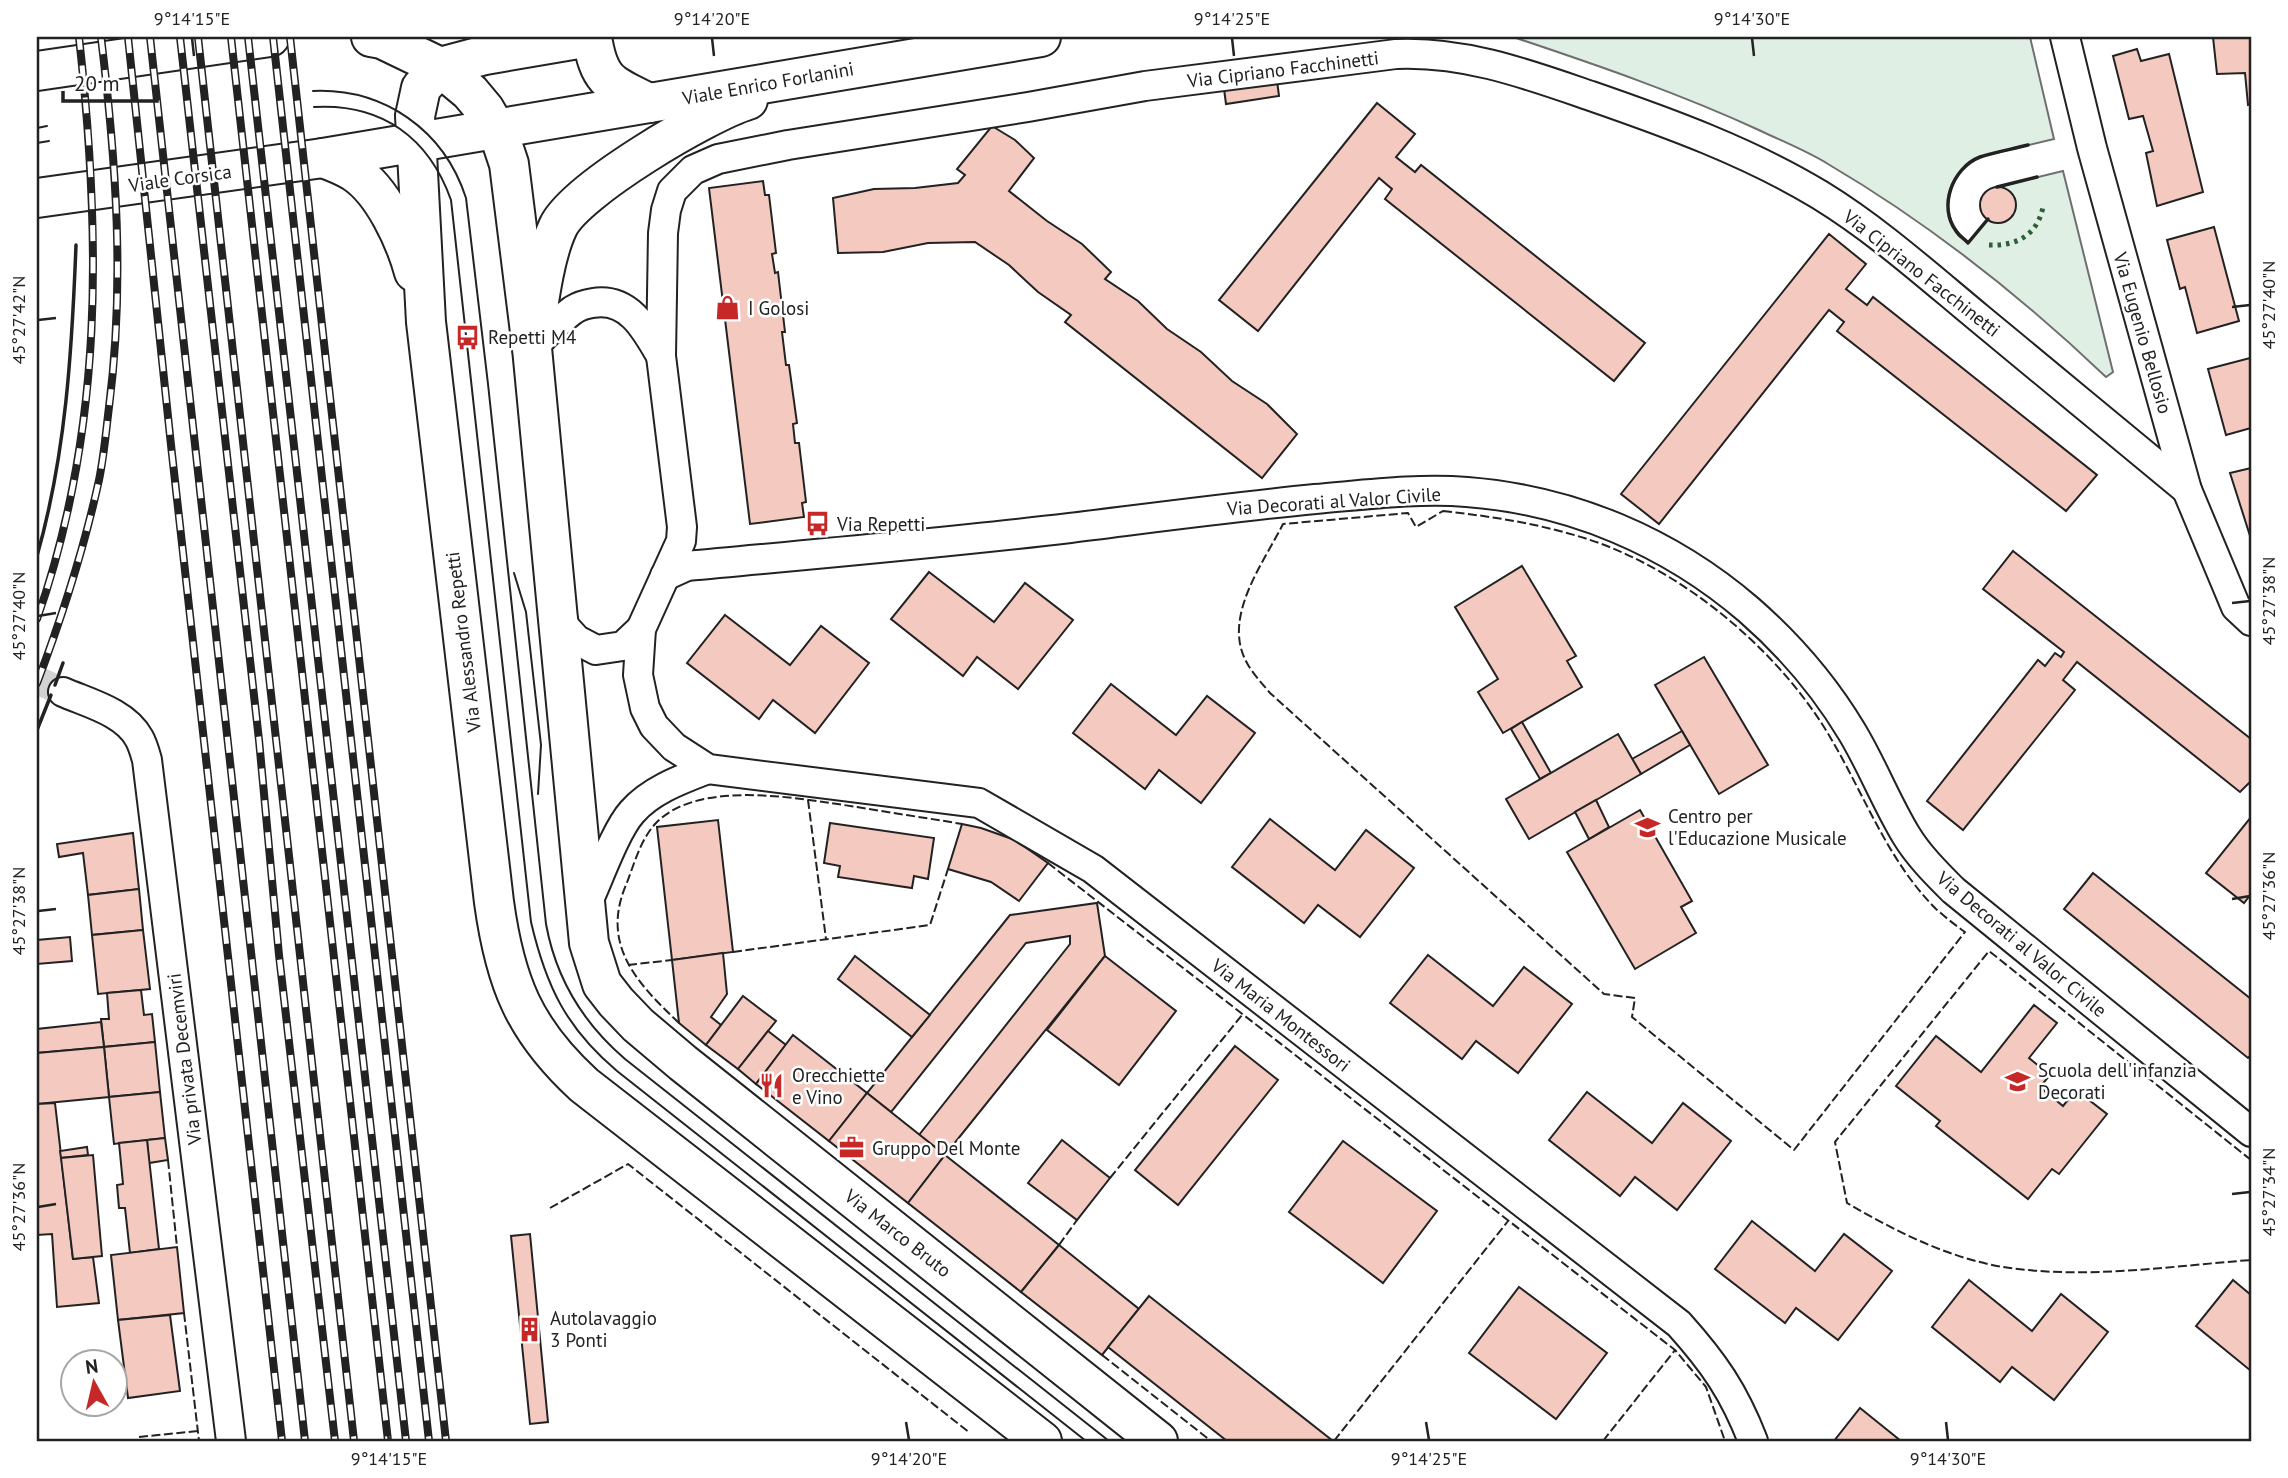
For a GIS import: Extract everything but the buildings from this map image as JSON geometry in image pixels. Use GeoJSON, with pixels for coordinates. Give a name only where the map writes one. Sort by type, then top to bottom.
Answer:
{"type":"FeatureCollection","features":[{"type":"Feature","properties":{"kind":"main road"},"geometry":{"type":"LineString","coordinates":[[37,71],[270,37]]}},
{"type":"Feature","properties":{"kind":"main road"},"geometry":{"type":"LineString","coordinates":[[371,37],[382,39],[440,67],[470,92],[496,129],[509,164],[532,348],[586,906]]}},
{"type":"Feature","properties":{"kind":"main road"},"geometry":{"type":"LineString","coordinates":[[417,142],[415,116],[418,97],[427,79],[440,67],[485,55],[591,37],[599,69],[604,77],[649,103]]}},
{"type":"Feature","properties":{"kind":"main road","name":"Viale Enrico Forlanini"},"geometry":{"type":"LineString","coordinates":[[323,158],[1041,37]]}},
{"type":"Feature","properties":{"kind":"main road"},"geometry":{"type":"LineString","coordinates":[[532,348],[552,241],[559,223],[591,190],[715,113],[737,104],[865,67]]}},
{"type":"Feature","properties":{"kind":"main road","name":"Via Alessandro Repetti"},"geometry":{"type":"LineString","coordinates":[[417,142],[426,322],[500,947],[519,1001],[545,1046],[560,1063],[608,1105],[1042,1441]]}},
{"type":"Feature","properties":{"kind":"main road"},"geometry":{"type":"LineString","coordinates":[[323,158],[362,179],[388,212],[410,257],[426,322]]}},
{"type":"Feature","properties":{"kind":"main road","name":"Viale Corsica"},"geometry":{"type":"LineString","coordinates":[[37,198],[323,158]]}},
{"type":"Feature","properties":{"kind":"main road","name":"Via Marco Bruto"},"geometry":{"type":"LineString","coordinates":[[586,906],[589,943],[602,984],[638,1025],[1158,1441]]}},
{"type":"Feature","properties":{"kind":"street","name":"Via Eugenio Bellosio"},"geometry":{"type":"LineString","coordinates":[[2065,37],[2092,149],[2187,491],[2236,607],[2249,620]]}},
{"type":"Feature","properties":{"kind":"street","name":"Via Cipriano Facchinetti"},"geometry":{"type":"LineString","coordinates":[[662,583],[681,541],[682,527],[661,356],[666,210],[677,183],[702,164],[788,145],[1145,86],[1396,54],[1426,53],[1460,57],[1511,68],[1685,130],[1801,184],[1878,234],[2187,491]]}},
{"type":"Feature","properties":{"kind":"street"},"geometry":{"type":"LineString","coordinates":[[532,348],[574,309],[604,301],[622,307],[636,317],[645,327],[661,356]]}},
{"type":"Feature","properties":{"kind":"street","name":"Via Decorati al Valor Civile"},"geometry":{"type":"LineString","coordinates":[[662,583],[687,566],[1370,494],[1465,492],[1543,504],[1581,514],[1659,547],[1721,587],[1751,612],[1808,670],[1833,703],[1869,762],[1907,837],[1944,880],[2001,930],[2251,1132]]}},
{"type":"Feature","properties":{"kind":"street"},"geometry":{"type":"LineString","coordinates":[[556,599],[565,627],[577,640],[596,650],[624,646],[641,629],[662,583]]}},
{"type":"Feature","properties":{"kind":"street"},"geometry":{"type":"LineString","coordinates":[[641,629],[638,675],[645,708],[654,726],[674,747],[708,769]]}},
{"type":"Feature","properties":{"kind":"street","name":"Via privata Decemviri"},"geometry":{"type":"LineString","coordinates":[[63,692],[113,714],[129,725],[139,738],[147,760],[231,1441]]}},
{"type":"Feature","properties":{"kind":"street"},"geometry":{"type":"LineString","coordinates":[[586,906],[632,812],[650,797],[674,783],[708,769]]}},
{"type":"Feature","properties":{"kind":"street","name":"Via Maria Montessori"},"geometry":{"type":"LineString","coordinates":[[708,769],[979,803],[1093,869],[1679,1324],[1710,1358],[1731,1391],[1753,1441]]}},
{"type":"Feature","properties":{"kind":"green space"},"geometry":{"type":"Polygon","coordinates":[[[1513,37],[2030,37],[2054,139],[1979,157],[1958,175],[1948,197],[1948,209],[1958,232],[1968,243],[1988,219],[1997,222],[2011,216],[2015,203],[2013,196],[1997,187],[2063,171],[2113,372],[2106,377],[2008,290],[1938,236],[1820,159],[1700,105],[1513,37]]]}},
{"type":"Feature","properties":{"kind":"tunnel"},"geometry":{"type":"LineString","coordinates":[[37,680],[63,692]]}},
{"type":"Feature","properties":{"kind":"tram line"},"geometry":{"type":"LineString","coordinates":[[313,91],[364,97],[408,118],[427,133],[443,152],[466,198],[546,924],[557,963],[574,999],[596,1030],[625,1059],[1109,1441]]}},
{"type":"Feature","properties":{"kind":"tram line"},"geometry":{"type":"LineString","coordinates":[[314,107],[339,107],[361,111],[400,129],[416,142],[430,159],[451,200],[531,922],[551,986],[560,1004],[584,1039],[617,1071],[1086,1441]]}},
{"type":"Feature","properties":{"kind":"tram line"},"geometry":{"type":"LineString","coordinates":[[37,128],[47,126]]}},
{"type":"Feature","properties":{"kind":"tram line"},"geometry":{"type":"LineString","coordinates":[[37,143],[49,141]]}},
{"type":"Feature","properties":{"kind":"tram line"},"geometry":{"type":"LineString","coordinates":[[514,573],[526,612],[541,745],[538,794]]}},
{"type":"Feature","properties":{"kind":"railway"},"geometry":{"type":"LineString","coordinates":[[37,619],[59,547],[75,475],[86,403],[93,258],[91,185],[79,37]]}},
{"type":"Feature","properties":{"kind":"railway"},"geometry":{"type":"LineString","coordinates":[[37,683],[72,583],[93,506],[104,453],[114,361],[117,222],[101,37]]}},
{"type":"Feature","properties":{"kind":"railway"},"geometry":{"type":"LineString","coordinates":[[128,37],[282,1441]]}},
{"type":"Feature","properties":{"kind":"railway"},"geometry":{"type":"LineString","coordinates":[[150,37],[305,1441]]}},
{"type":"Feature","properties":{"kind":"railway"},"geometry":{"type":"LineString","coordinates":[[180,37],[259,740],[279,955],[335,1441]]}},
{"type":"Feature","properties":{"kind":"railway"},"geometry":{"type":"LineString","coordinates":[[198,37],[354,1441]]}},
{"type":"Feature","properties":{"kind":"railway"},"geometry":{"type":"LineString","coordinates":[[231,37],[388,1441]]}},
{"type":"Feature","properties":{"kind":"railway"},"geometry":{"type":"LineString","coordinates":[[248,37],[406,1441]]}},
{"type":"Feature","properties":{"kind":"railway"},"geometry":{"type":"LineString","coordinates":[[273,37],[429,1441]]}},
{"type":"Feature","properties":{"kind":"railway"},"geometry":{"type":"LineString","coordinates":[[290,37],[446,1441]]}},
{"type":"Feature","properties":{"kind":"hedge"},"geometry":{"type":"LineString","coordinates":[[1989,245],[2008,244],[2024,237],[2036,225],[2043,207]]}},
{"type":"Feature","properties":{"kind":"fence"},"geometry":{"type":"LineString","coordinates":[[1443,511],[1522,522],[1599,543],[1668,576],[1732,623],[1762,650],[1813,710],[1891,851],[1919,891],[1936,909],[1965,932],[1794,1150],[1632,1017],[1635,998],[1604,994],[1270,693],[1246,662],[1239,640],[1243,606],[1257,571],[1283,524],[1408,513],[1416,527],[1443,511]]}},
{"type":"Feature","properties":{"kind":"fence"},"geometry":{"type":"LineString","coordinates":[[679,1023],[638,979],[621,945],[618,927],[619,907],[642,845],[656,823],[675,809],[698,800],[752,795],[808,800],[962,824]]}},
{"type":"Feature","properties":{"kind":"fence"},"geometry":{"type":"LineString","coordinates":[[808,800],[826,939]]}},
{"type":"Feature","properties":{"kind":"fence"},"geometry":{"type":"LineString","coordinates":[[1048,863],[1675,1350],[1706,1387],[1725,1441]]}},
{"type":"Feature","properties":{"kind":"fence"},"geometry":{"type":"LineString","coordinates":[[733,952],[930,925],[948,869]]}},
{"type":"Feature","properties":{"kind":"fence"},"geometry":{"type":"LineString","coordinates":[[2251,1160],[1989,951],[1835,1142],[1847,1203],[1905,1234],[1967,1259],[2010,1268],[2070,1272],[2251,1260]]}},
{"type":"Feature","properties":{"kind":"fence"},"geometry":{"type":"LineString","coordinates":[[628,965],[672,960]]}},
{"type":"Feature","properties":{"kind":"fence"},"geometry":{"type":"LineString","coordinates":[[1110,1178],[1242,1015]]}},
{"type":"Feature","properties":{"kind":"fence"},"geometry":{"type":"LineString","coordinates":[[168,1160],[177,1247]]}},
{"type":"Feature","properties":{"kind":"fence"},"geometry":{"type":"LineString","coordinates":[[550,1208],[628,1164],[970,1433]]}},
{"type":"Feature","properties":{"kind":"fence"},"geometry":{"type":"LineString","coordinates":[[1059,1245],[1077,1220]]}},
{"type":"Feature","properties":{"kind":"fence"},"geometry":{"type":"LineString","coordinates":[[1334,1441],[1508,1221]]}},
{"type":"Feature","properties":{"kind":"fence"},"geometry":{"type":"LineString","coordinates":[[184,1313],[199,1441]]}},
{"type":"Feature","properties":{"kind":"fence"},"geometry":{"type":"LineString","coordinates":[[1603,1441],[1675,1350]]}},
{"type":"Feature","properties":{"kind":"fence"},"geometry":{"type":"LineString","coordinates":[[1102,1355],[1211,1441]]}},
{"type":"Feature","properties":{"kind":"fence"},"geometry":{"type":"LineString","coordinates":[[139,1437],[198,1431]]}},
{"type":"Feature","properties":{"kind":"wall"},"geometry":{"type":"LineString","coordinates":[[1988,219],[1968,243],[1957,233],[1948,211],[1948,200],[1955,179],[1970,162],[1980,157],[2028,145]]}},
{"type":"Feature","properties":{"kind":"wall"},"geometry":{"type":"LineString","coordinates":[[1997,187],[2037,177]]}},
{"type":"Feature","properties":{"kind":"wall"},"geometry":{"type":"LineString","coordinates":[[37,556],[55,479],[66,402],[76,245]]}},
{"type":"Feature","properties":{"kind":"wall"},"geometry":{"type":"LineString","coordinates":[[55,685],[63,663]]}},
{"type":"Feature","properties":{"kind":"wall"},"geometry":{"type":"LineString","coordinates":[[37,730],[51,695]]}},
{"type":"Feature","properties":{"kind":"place","name":"I Golosi"},"geometry":{"type":"Point","coordinates":[728,308]}},
{"type":"Feature","properties":{"kind":"place","name":"Repetti M4"},"geometry":{"type":"Point","coordinates":[468,337]}},
{"type":"Feature","properties":{"kind":"place","name":"Via Repetti"},"geometry":{"type":"Point","coordinates":[817,524]}},
{"type":"Feature","properties":{"kind":"place","name":"Centro per l'Educazione Musicale"},"geometry":{"type":"Point","coordinates":[1648,827]}},
{"type":"Feature","properties":{"kind":"place","name":"Scuola dell'infanzia Decorati"},"geometry":{"type":"Point","coordinates":[2018,1081]}},
{"type":"Feature","properties":{"kind":"place","name":"Orecchiette e Vino"},"geometry":{"type":"Point","coordinates":[772,1086]}},
{"type":"Feature","properties":{"kind":"place","name":"Gruppo Del Monte"},"geometry":{"type":"Point","coordinates":[852,1148]}},
{"type":"Feature","properties":{"kind":"place","name":"Autolavaggio 3 Ponti"},"geometry":{"type":"Point","coordinates":[530,1329]}}]}
